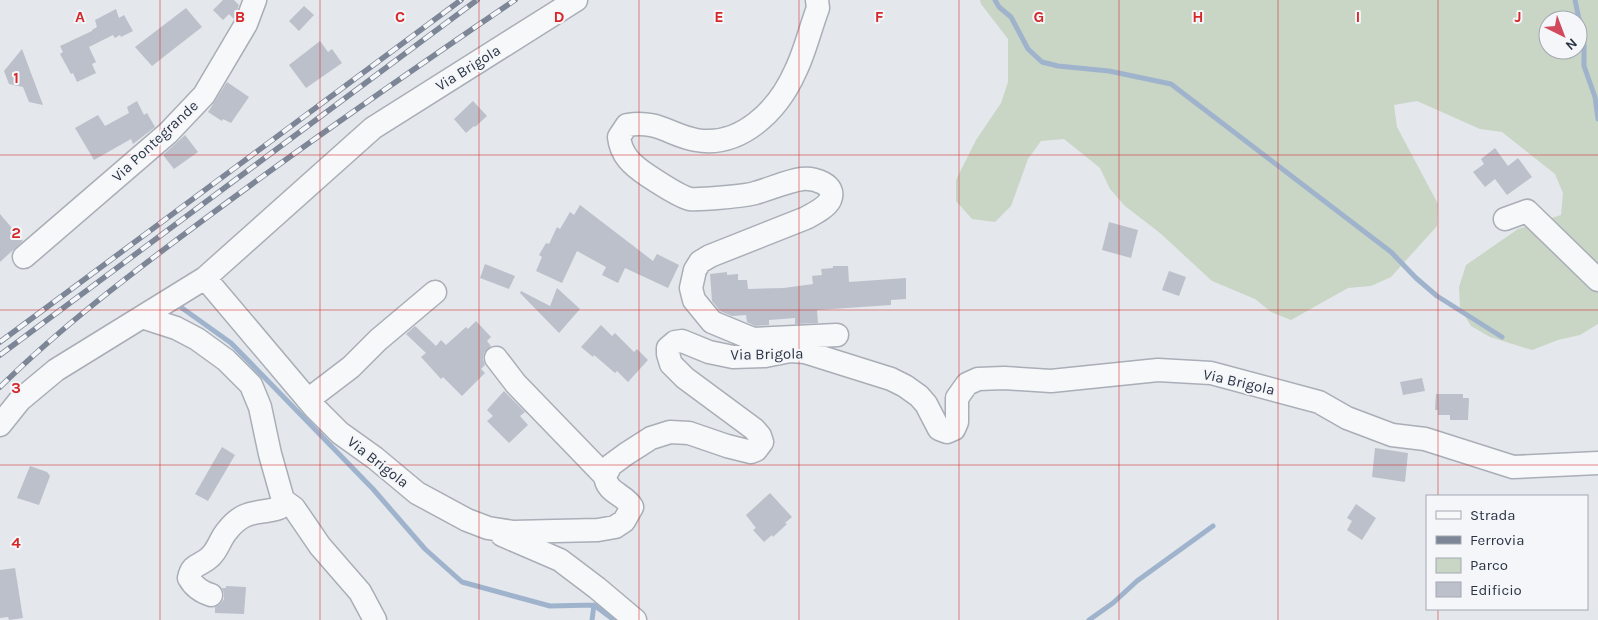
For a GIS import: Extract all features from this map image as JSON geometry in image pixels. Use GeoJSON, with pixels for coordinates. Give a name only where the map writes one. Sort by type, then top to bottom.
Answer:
{"type":"FeatureCollection","features":[{"type":"Feature","properties":{"kind":"street","name":"Via Pontegrande"},"geometry":{"type":"LineString","coordinates":[[24,258],[168,133],[204,95],[246,24],[255,0]]}},
{"type":"Feature","properties":{"kind":"street","name":"Via Brigola"},"geometry":{"type":"LineString","coordinates":[[0,425],[20,400],[56,370],[205,278],[373,128],[576,0]]}},
{"type":"Feature","properties":{"kind":"street"},"geometry":{"type":"LineString","coordinates":[[817,0],[818,8],[795,73],[772,111],[744,133],[721,141],[696,140],[656,125],[640,123],[627,125],[619,137],[624,156],[638,169],[656,182],[690,199],[752,194],[803,179],[825,184],[831,194],[829,202],[820,210],[806,218],[710,256],[700,262],[695,270],[692,288],[694,300],[712,322],[753,339],[837,334]]}},
{"type":"Feature","properties":{"kind":"street"},"geometry":{"type":"LineString","coordinates":[[1505,219],[1527,211],[1598,280]]}},
{"type":"Feature","properties":{"kind":"street","name":"Via Brigola"},"geometry":{"type":"LineString","coordinates":[[205,278],[314,407],[340,433],[375,458],[417,493],[467,520],[488,528],[513,532],[598,530],[615,527],[624,521],[632,507],[628,500],[610,488],[605,476],[611,465],[651,438],[670,432],[689,434],[752,452],[759,446],[762,442],[760,436],[749,423],[685,378],[671,364],[668,348],[675,342],[682,341],[709,352],[733,357],[765,356],[790,351],[805,352],[891,379],[919,396],[926,404],[939,429],[947,432],[954,429],[956,425],[957,398],[961,390],[967,384],[978,379],[1004,378],[1051,381],[1158,370],[1211,373],[1319,402],[1347,418],[1392,434],[1425,439],[1512,467],[1598,462]]}},
{"type":"Feature","properties":{"kind":"street"},"geometry":{"type":"LineString","coordinates":[[309,399],[351,367],[378,340],[434,292]]}},
{"type":"Feature","properties":{"kind":"street"},"geometry":{"type":"LineString","coordinates":[[142,316],[176,328],[197,339],[226,360],[251,385],[262,412],[270,454],[283,500],[294,508],[320,546],[360,592],[375,620]]}},
{"type":"Feature","properties":{"kind":"street"},"geometry":{"type":"LineString","coordinates":[[496,358],[516,384],[605,476]]}},
{"type":"Feature","properties":{"kind":"street"},"geometry":{"type":"LineString","coordinates":[[211,595],[193,584],[190,578],[191,571],[195,566],[207,561],[214,554],[234,522],[245,515],[279,508],[283,500]]}},
{"type":"Feature","properties":{"kind":"street"},"geometry":{"type":"LineString","coordinates":[[488,528],[560,560],[635,620]]}},
{"type":"Feature","properties":{"kind":"green space"},"geometry":{"type":"Polygon","coordinates":[[[980,0],[1598,0],[1598,324],[1580,335],[1558,340],[1532,350],[1490,337],[1471,326],[1460,308],[1459,287],[1466,265],[1518,229],[1561,215],[1563,193],[1555,174],[1502,132],[1480,129],[1417,101],[1394,105],[1397,127],[1438,204],[1437,226],[1391,277],[1371,286],[1348,288],[1291,320],[1271,312],[1255,299],[1212,281],[1160,233],[1125,206],[1110,189],[1100,168],[1064,139],[1041,141],[1028,159],[1011,206],[995,222],[972,219],[956,201],[956,180],[976,140],[1001,103],[1008,82],[1008,39],[981,4],[980,0]]]}},
{"type":"Feature","properties":{"kind":"building"},"geometry":{"type":"Polygon","coordinates":[[[223,0],[234,0],[239,5],[234,19],[229,14],[223,20],[213,10],[223,0]]]}},
{"type":"Feature","properties":{"kind":"building"},"geometry":{"type":"Polygon","coordinates":[[[304,6],[314,15],[299,31],[289,21],[304,6]]]}},
{"type":"Feature","properties":{"kind":"building"},"geometry":{"type":"Polygon","coordinates":[[[186,8],[202,27],[152,66],[135,47],[186,8]]]}},
{"type":"Feature","properties":{"kind":"building"},"geometry":{"type":"Polygon","coordinates":[[[116,9],[119,18],[124,15],[133,31],[121,37],[120,35],[115,38],[113,35],[89,47],[96,62],[92,64],[96,73],[77,82],[60,54],[63,52],[60,46],[92,31],[97,27],[95,20],[116,9]]]}},
{"type":"Feature","properties":{"kind":"building"},"geometry":{"type":"Polygon","coordinates":[[[320,41],[328,52],[332,49],[342,63],[306,88],[289,65],[320,41]]]}},
{"type":"Feature","properties":{"kind":"building"},"geometry":{"type":"Polygon","coordinates":[[[22,49],[43,105],[29,102],[23,87],[9,84],[4,71],[22,49]]]}},
{"type":"Feature","properties":{"kind":"building"},"geometry":{"type":"Polygon","coordinates":[[[227,82],[249,97],[231,123],[223,119],[222,121],[208,112],[227,82]]]}},
{"type":"Feature","properties":{"kind":"building"},"geometry":{"type":"Polygon","coordinates":[[[137,101],[144,115],[147,113],[155,127],[133,144],[131,139],[94,160],[75,128],[98,115],[105,126],[129,113],[127,107],[137,101]]]}},
{"type":"Feature","properties":{"kind":"building"},"geometry":{"type":"Polygon","coordinates":[[[473,101],[487,116],[466,133],[454,119],[473,101]]]}},
{"type":"Feature","properties":{"kind":"building"},"geometry":{"type":"Polygon","coordinates":[[[185,135],[198,152],[174,169],[163,155],[185,135]]]}},
{"type":"Feature","properties":{"kind":"building"},"geometry":{"type":"Polygon","coordinates":[[[1495,148],[1508,166],[1518,158],[1532,177],[1507,195],[1495,179],[1485,187],[1473,172],[1484,164],[1481,159],[1495,148]]]}},
{"type":"Feature","properties":{"kind":"building"},"geometry":{"type":"Polygon","coordinates":[[[580,205],[653,261],[657,254],[679,265],[668,288],[625,268],[618,283],[602,275],[606,267],[577,251],[562,283],[536,271],[542,257],[539,255],[546,243],[549,244],[557,227],[560,229],[570,212],[574,215],[580,205]]]}},
{"type":"Feature","properties":{"kind":"building"},"geometry":{"type":"Polygon","coordinates":[[[0,214],[23,241],[0,262],[0,214]]]}},
{"type":"Feature","properties":{"kind":"building"},"geometry":{"type":"Polygon","coordinates":[[[1109,222],[1138,230],[1131,258],[1102,250],[1109,222]]]}},
{"type":"Feature","properties":{"kind":"building"},"geometry":{"type":"Polygon","coordinates":[[[485,264],[515,276],[509,289],[480,278],[485,264]]]}},
{"type":"Feature","properties":{"kind":"building"},"geometry":{"type":"Polygon","coordinates":[[[833,266],[848,266],[849,282],[906,278],[906,299],[891,300],[891,305],[817,310],[818,323],[795,324],[795,318],[769,320],[769,325],[755,326],[747,322],[746,315],[732,316],[720,311],[712,301],[710,274],[727,272],[727,275],[738,274],[738,280],[747,280],[748,289],[784,288],[813,284],[812,276],[822,275],[821,269],[833,268],[833,266]]]}},
{"type":"Feature","properties":{"kind":"building"},"geometry":{"type":"Polygon","coordinates":[[[1169,271],[1186,277],[1179,296],[1162,290],[1169,271]]]}},
{"type":"Feature","properties":{"kind":"building"},"geometry":{"type":"Polygon","coordinates":[[[557,288],[580,309],[559,333],[520,293],[521,291],[550,306],[557,288]]]}},
{"type":"Feature","properties":{"kind":"building"},"geometry":{"type":"Polygon","coordinates":[[[476,321],[491,337],[487,341],[491,346],[484,353],[485,365],[481,369],[485,373],[462,396],[443,377],[441,379],[421,357],[426,353],[406,334],[415,326],[436,346],[441,340],[446,345],[466,327],[468,329],[476,321]]]}},
{"type":"Feature","properties":{"kind":"building"},"geometry":{"type":"Polygon","coordinates":[[[601,325],[612,336],[615,333],[634,352],[637,349],[648,360],[628,382],[617,371],[615,373],[594,355],[593,357],[581,347],[601,325]]]}},
{"type":"Feature","properties":{"kind":"building"},"geometry":{"type":"Polygon","coordinates":[[[1422,378],[1425,391],[1403,395],[1400,382],[1422,378]]]}},
{"type":"Feature","properties":{"kind":"building"},"geometry":{"type":"Polygon","coordinates":[[[504,391],[525,412],[520,416],[528,425],[509,443],[487,421],[493,416],[487,410],[504,391]]]}},
{"type":"Feature","properties":{"kind":"building"},"geometry":{"type":"Polygon","coordinates":[[[1436,394],[1463,394],[1463,398],[1469,398],[1468,420],[1450,420],[1450,415],[1438,415],[1438,410],[1435,410],[1436,394]]]}},
{"type":"Feature","properties":{"kind":"building"},"geometry":{"type":"Polygon","coordinates":[[[222,447],[235,455],[208,501],[195,494],[222,447]]]}},
{"type":"Feature","properties":{"kind":"building"},"geometry":{"type":"Polygon","coordinates":[[[1375,448],[1408,453],[1405,482],[1372,477],[1375,448]]]}},
{"type":"Feature","properties":{"kind":"building"},"geometry":{"type":"Polygon","coordinates":[[[30,466],[47,472],[50,476],[39,505],[17,498],[30,466]]]}},
{"type":"Feature","properties":{"kind":"building"},"geometry":{"type":"Polygon","coordinates":[[[770,493],[792,517],[773,537],[772,535],[764,542],[753,530],[756,528],[746,515],[770,493]]]}},
{"type":"Feature","properties":{"kind":"building"},"geometry":{"type":"Polygon","coordinates":[[[1356,504],[1376,518],[1362,540],[1347,530],[1352,521],[1347,518],[1356,504]]]}},
{"type":"Feature","properties":{"kind":"building"},"geometry":{"type":"Polygon","coordinates":[[[15,568],[23,618],[9,620],[8,617],[0,618],[0,570],[15,568]]]}},
{"type":"Feature","properties":{"kind":"building"},"geometry":{"type":"Polygon","coordinates":[[[226,586],[246,587],[244,614],[215,613],[215,607],[224,599],[222,588],[226,588],[226,586]]]}},
{"type":"Feature","properties":{"kind":"waterway"},"geometry":{"type":"LineString","coordinates":[[995,0],[999,7],[1011,17],[1028,49],[1042,62],[1058,66],[1109,71],[1171,84],[1391,252],[1416,278],[1437,296],[1502,337]]}},
{"type":"Feature","properties":{"kind":"waterway"},"geometry":{"type":"LineString","coordinates":[[1575,0],[1584,43],[1584,66],[1595,97],[1598,119]]}},
{"type":"Feature","properties":{"kind":"waterway"},"geometry":{"type":"LineString","coordinates":[[182,308],[231,343],[373,489],[425,549],[462,582],[550,606],[594,605],[614,620]]}},
{"type":"Feature","properties":{"kind":"waterway"},"geometry":{"type":"LineString","coordinates":[[1089,620],[1113,603],[1137,581],[1213,526]]}},
{"type":"Feature","properties":{"kind":"waterway"},"geometry":{"type":"LineString","coordinates":[[592,620],[594,605]]}},
{"type":"Feature","properties":{"kind":"railway"},"geometry":{"type":"LineString","coordinates":[[0,342],[461,0]]}},
{"type":"Feature","properties":{"kind":"railway"},"geometry":{"type":"LineString","coordinates":[[0,355],[477,0]]}},
{"type":"Feature","properties":{"kind":"railway"},"geometry":{"type":"LineString","coordinates":[[0,387],[73,321],[124,280],[318,137],[515,0]]}}]}
